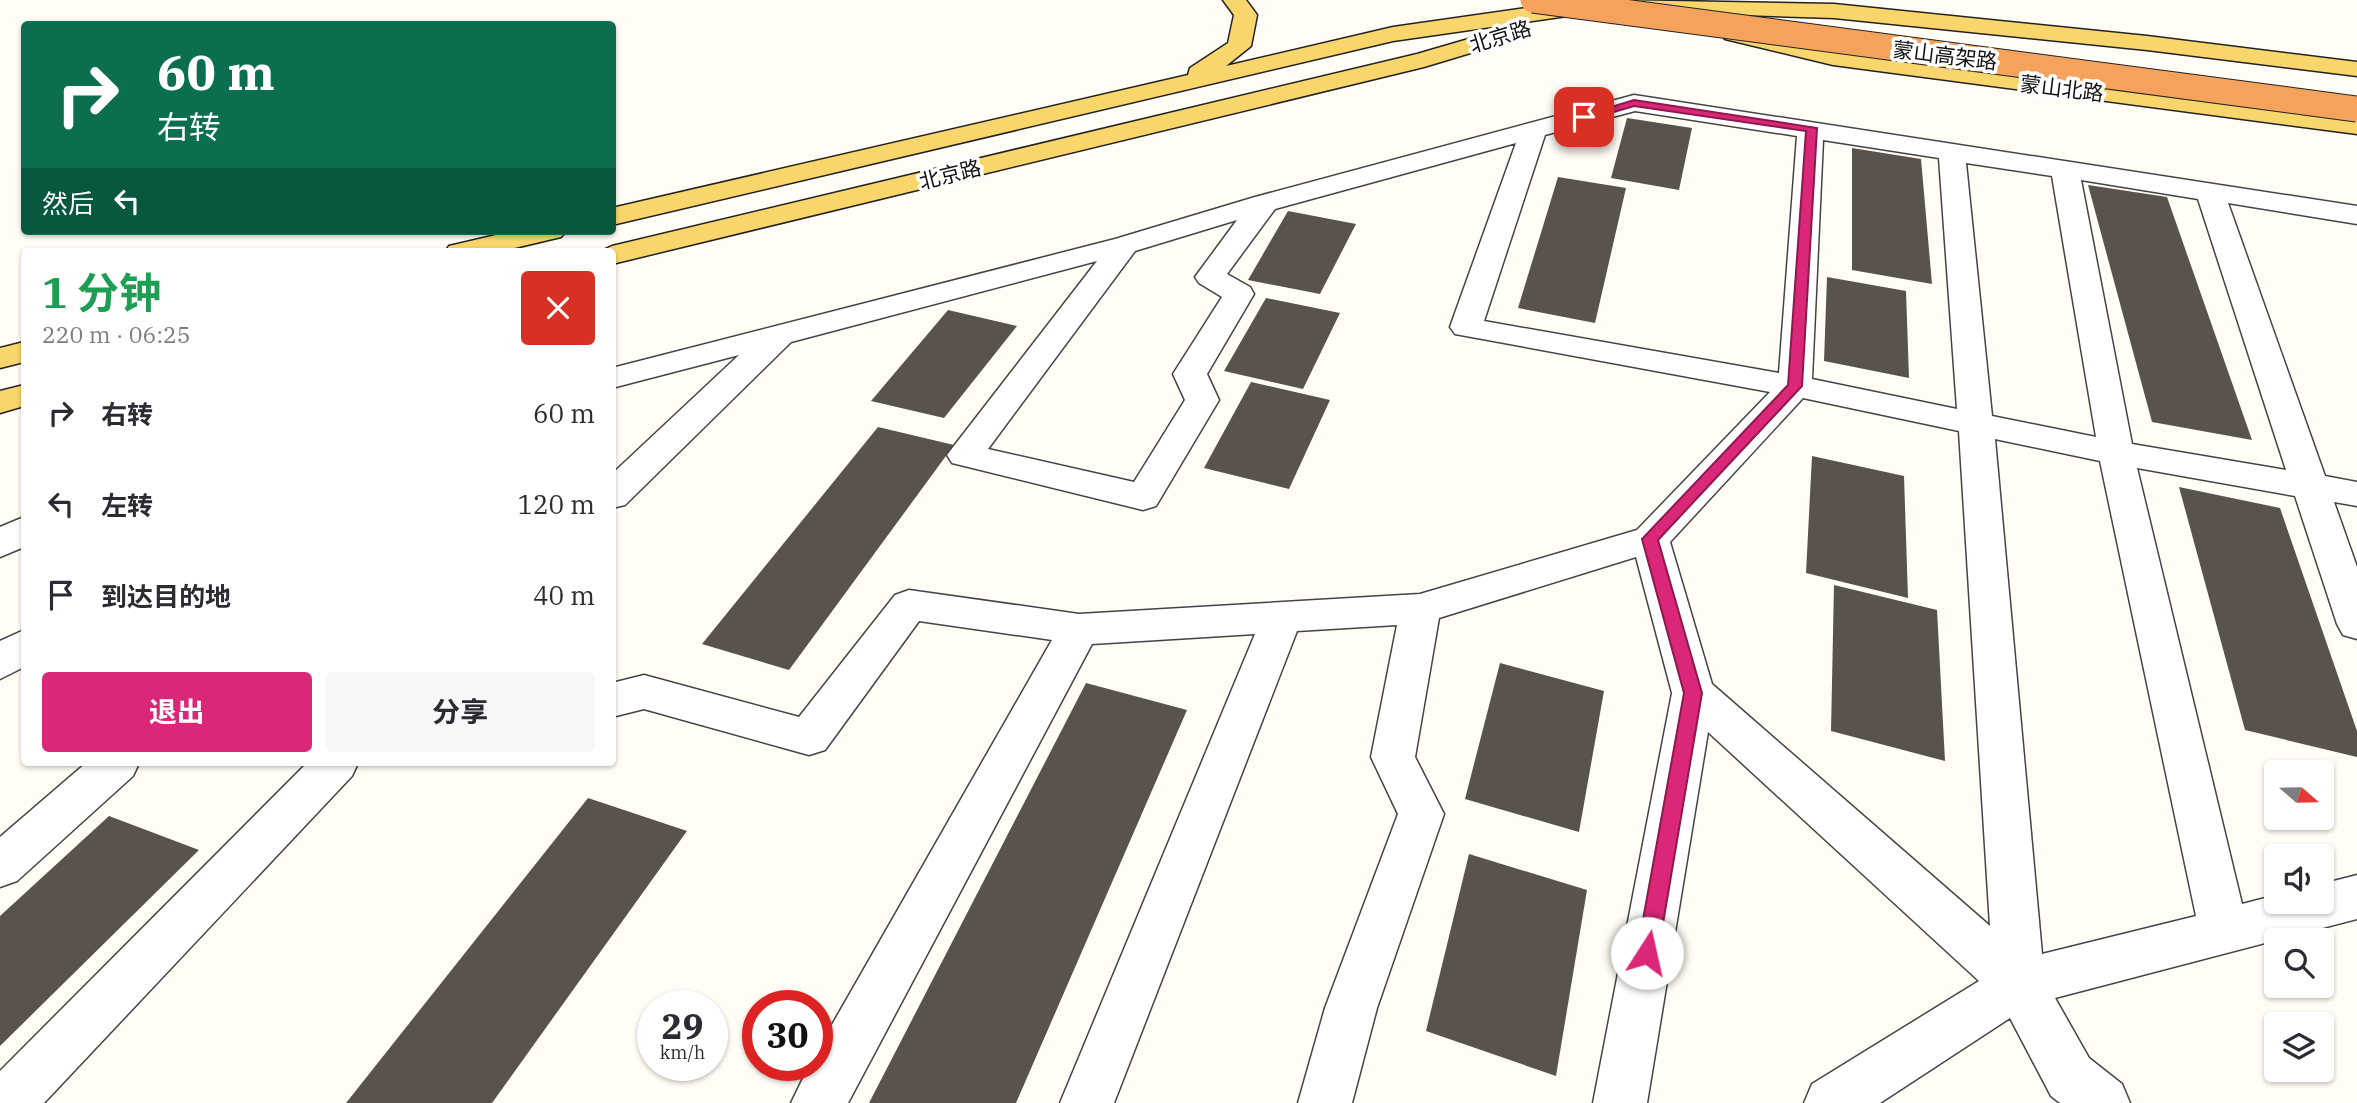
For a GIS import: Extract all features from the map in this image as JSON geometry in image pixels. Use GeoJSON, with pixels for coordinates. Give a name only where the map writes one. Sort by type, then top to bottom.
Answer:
{"type":"FeatureCollection","features":[{"type":"Feature","properties":{"kind":"highway","name":"蒙山高架路"},"geometry":{"type":"LineString","coordinates":[[1533,0],[2357,108]]}},
{"type":"Feature","properties":{"kind":"highway","name":"蒙山高架路"},"geometry":{"type":"LineString","coordinates":[[1642,0],[2357,92]]}},
{"type":"Feature","properties":{"kind":"main road"},"geometry":{"type":"LineString","coordinates":[[1179,86],[1239,46],[1246,16],[1234,0]]}},
{"type":"Feature","properties":{"kind":"main road","name":"蒙山北路"},"geometry":{"type":"LineString","coordinates":[[1549,0],[1834,11],[2147,43],[2357,69]]}},
{"type":"Feature","properties":{"kind":"main road","name":"北京路"},"geometry":{"type":"LineString","coordinates":[[616,216],[1393,34],[1610,1]]}},
{"type":"Feature","properties":{"kind":"main road","name":"北京路"},"geometry":{"type":"LineString","coordinates":[[616,254],[1424,60],[1610,1]]}},
{"type":"Feature","properties":{"kind":"main road","name":"蒙山北路"},"geometry":{"type":"LineString","coordinates":[[1610,1],[1833,58],[2357,126]]}},
{"type":"Feature","properties":{"kind":"main road"},"geometry":{"type":"LineString","coordinates":[[2013,8],[2147,43]]}},
{"type":"Feature","properties":{"kind":"main road"},"geometry":{"type":"LineString","coordinates":[[477,248],[534,235]]}},
{"type":"Feature","properties":{"kind":"main road"},"geometry":{"type":"LineString","coordinates":[[0,358],[21,353]]}},
{"type":"Feature","properties":{"kind":"main road"},"geometry":{"type":"LineString","coordinates":[[0,401],[21,397]]}},
{"type":"Feature","properties":{"kind":"street"},"geometry":{"type":"LineString","coordinates":[[616,377],[1125,245],[1265,203],[1634,103],[1811,128],[1952,153],[2210,190],[2357,215]]}},
{"type":"Feature","properties":{"kind":"street"},"geometry":{"type":"LineString","coordinates":[[616,699],[643,692],[809,737],[909,604],[1079,629],[1420,609],[1650,539],[1795,386],[1811,128]]}},
{"type":"Feature","properties":{"kind":"street"},"geometry":{"type":"LineString","coordinates":[[1533,132],[1466,327],[1795,386],[2116,453],[2357,494]]}},
{"type":"Feature","properties":{"kind":"street"},"geometry":{"type":"LineString","coordinates":[[1952,153],[2019,984]]}},
{"type":"Feature","properties":{"kind":"street"},"geometry":{"type":"LineString","coordinates":[[2065,171],[2116,453],[2224,933]]}},
{"type":"Feature","properties":{"kind":"street"},"geometry":{"type":"LineString","coordinates":[[2210,190],[2357,624]]}},
{"type":"Feature","properties":{"kind":"street"},"geometry":{"type":"LineString","coordinates":[[1125,245],[965,455],[1143,497],[1202,400],[1190,374],[1239,294],[1210,277],[1265,203]]}},
{"type":"Feature","properties":{"kind":"street"},"geometry":{"type":"LineString","coordinates":[[616,492],[782,332]]}},
{"type":"Feature","properties":{"kind":"street"},"geometry":{"type":"LineString","coordinates":[[0,544],[21,532]]}},
{"type":"Feature","properties":{"kind":"street"},"geometry":{"type":"LineString","coordinates":[[1620,1103],[1693,693],[1650,539]]}},
{"type":"Feature","properties":{"kind":"street"},"geometry":{"type":"LineString","coordinates":[[1325,1103],[1351,1008],[1422,814],[1393,757],[1420,609]]}},
{"type":"Feature","properties":{"kind":"street"},"geometry":{"type":"LineString","coordinates":[[1087,1103],[1282,617]]}},
{"type":"Feature","properties":{"kind":"street"},"geometry":{"type":"LineString","coordinates":[[818,1103],[1079,629]]}},
{"type":"Feature","properties":{"kind":"street"},"geometry":{"type":"LineString","coordinates":[[0,663],[21,648]]}},
{"type":"Feature","properties":{"kind":"street"},"geometry":{"type":"LineString","coordinates":[[1693,693],[2019,984],[2070,1077],[2102,1103]]}},
{"type":"Feature","properties":{"kind":"street"},"geometry":{"type":"LineString","coordinates":[[0,866],[114,766]]}},
{"type":"Feature","properties":{"kind":"street"},"geometry":{"type":"LineString","coordinates":[[7,1103],[329,766]]}},
{"type":"Feature","properties":{"kind":"street"},"geometry":{"type":"LineString","coordinates":[[1831,1103],[2019,984],[2357,897]]}},
{"type":"Feature","properties":{"kind":"building"},"geometry":{"type":"Polygon","coordinates":[[[1627,118],[1692,128],[1679,190],[1611,178],[1627,118]]]}},
{"type":"Feature","properties":{"kind":"building"},"geometry":{"type":"Polygon","coordinates":[[[1852,148],[1921,159],[1932,284],[1852,270],[1852,148]]]}},
{"type":"Feature","properties":{"kind":"building"},"geometry":{"type":"Polygon","coordinates":[[[1558,177],[1626,188],[1595,323],[1518,308],[1558,177]]]}},
{"type":"Feature","properties":{"kind":"building"},"geometry":{"type":"Polygon","coordinates":[[[2088,185],[2167,197],[2252,440],[2152,422],[2088,185]]]}},
{"type":"Feature","properties":{"kind":"building"},"geometry":{"type":"Polygon","coordinates":[[[1288,211],[1356,224],[1320,294],[1248,280],[1288,211]]]}},
{"type":"Feature","properties":{"kind":"building"},"geometry":{"type":"Polygon","coordinates":[[[1827,277],[1906,291],[1909,378],[1824,361],[1827,277]]]}},
{"type":"Feature","properties":{"kind":"building"},"geometry":{"type":"Polygon","coordinates":[[[1266,298],[1340,313],[1303,389],[1224,371],[1266,298]]]}},
{"type":"Feature","properties":{"kind":"building"},"geometry":{"type":"Polygon","coordinates":[[[948,310],[1017,326],[944,418],[871,401],[948,310]]]}},
{"type":"Feature","properties":{"kind":"building"},"geometry":{"type":"Polygon","coordinates":[[[1251,382],[1330,400],[1289,489],[1204,468],[1251,382]]]}},
{"type":"Feature","properties":{"kind":"building"},"geometry":{"type":"Polygon","coordinates":[[[878,427],[954,445],[789,670],[702,644],[878,427]]]}},
{"type":"Feature","properties":{"kind":"building"},"geometry":{"type":"Polygon","coordinates":[[[1812,456],[1904,476],[1908,598],[1806,573],[1812,456]]]}},
{"type":"Feature","properties":{"kind":"building"},"geometry":{"type":"Polygon","coordinates":[[[2179,487],[2280,508],[2357,731],[2357,757],[2245,730],[2179,487]]]}},
{"type":"Feature","properties":{"kind":"building"},"geometry":{"type":"Polygon","coordinates":[[[1834,585],[1937,610],[1945,761],[1831,731],[1834,585]]]}},
{"type":"Feature","properties":{"kind":"building"},"geometry":{"type":"Polygon","coordinates":[[[1500,663],[1604,691],[1579,832],[1465,799],[1500,663]]]}},
{"type":"Feature","properties":{"kind":"building"},"geometry":{"type":"Polygon","coordinates":[[[1086,683],[1187,710],[1016,1103],[869,1103],[1086,683]]]}},
{"type":"Feature","properties":{"kind":"building"},"geometry":{"type":"Polygon","coordinates":[[[588,798],[687,831],[492,1103],[346,1103],[588,798]]]}},
{"type":"Feature","properties":{"kind":"building"},"geometry":{"type":"Polygon","coordinates":[[[109,816],[199,850],[0,1046],[0,916],[109,816]]]}},
{"type":"Feature","properties":{"kind":"building"},"geometry":{"type":"Polygon","coordinates":[[[1469,854],[1587,890],[1556,1076],[1426,1031],[1469,854]]]}},
{"type":"Feature","properties":{"kind":"route"},"geometry":{"type":"LineString","coordinates":[[1584,117],[1634,103],[1811,128],[1795,386],[1650,539],[1693,693],[1647,953]]}}]}
